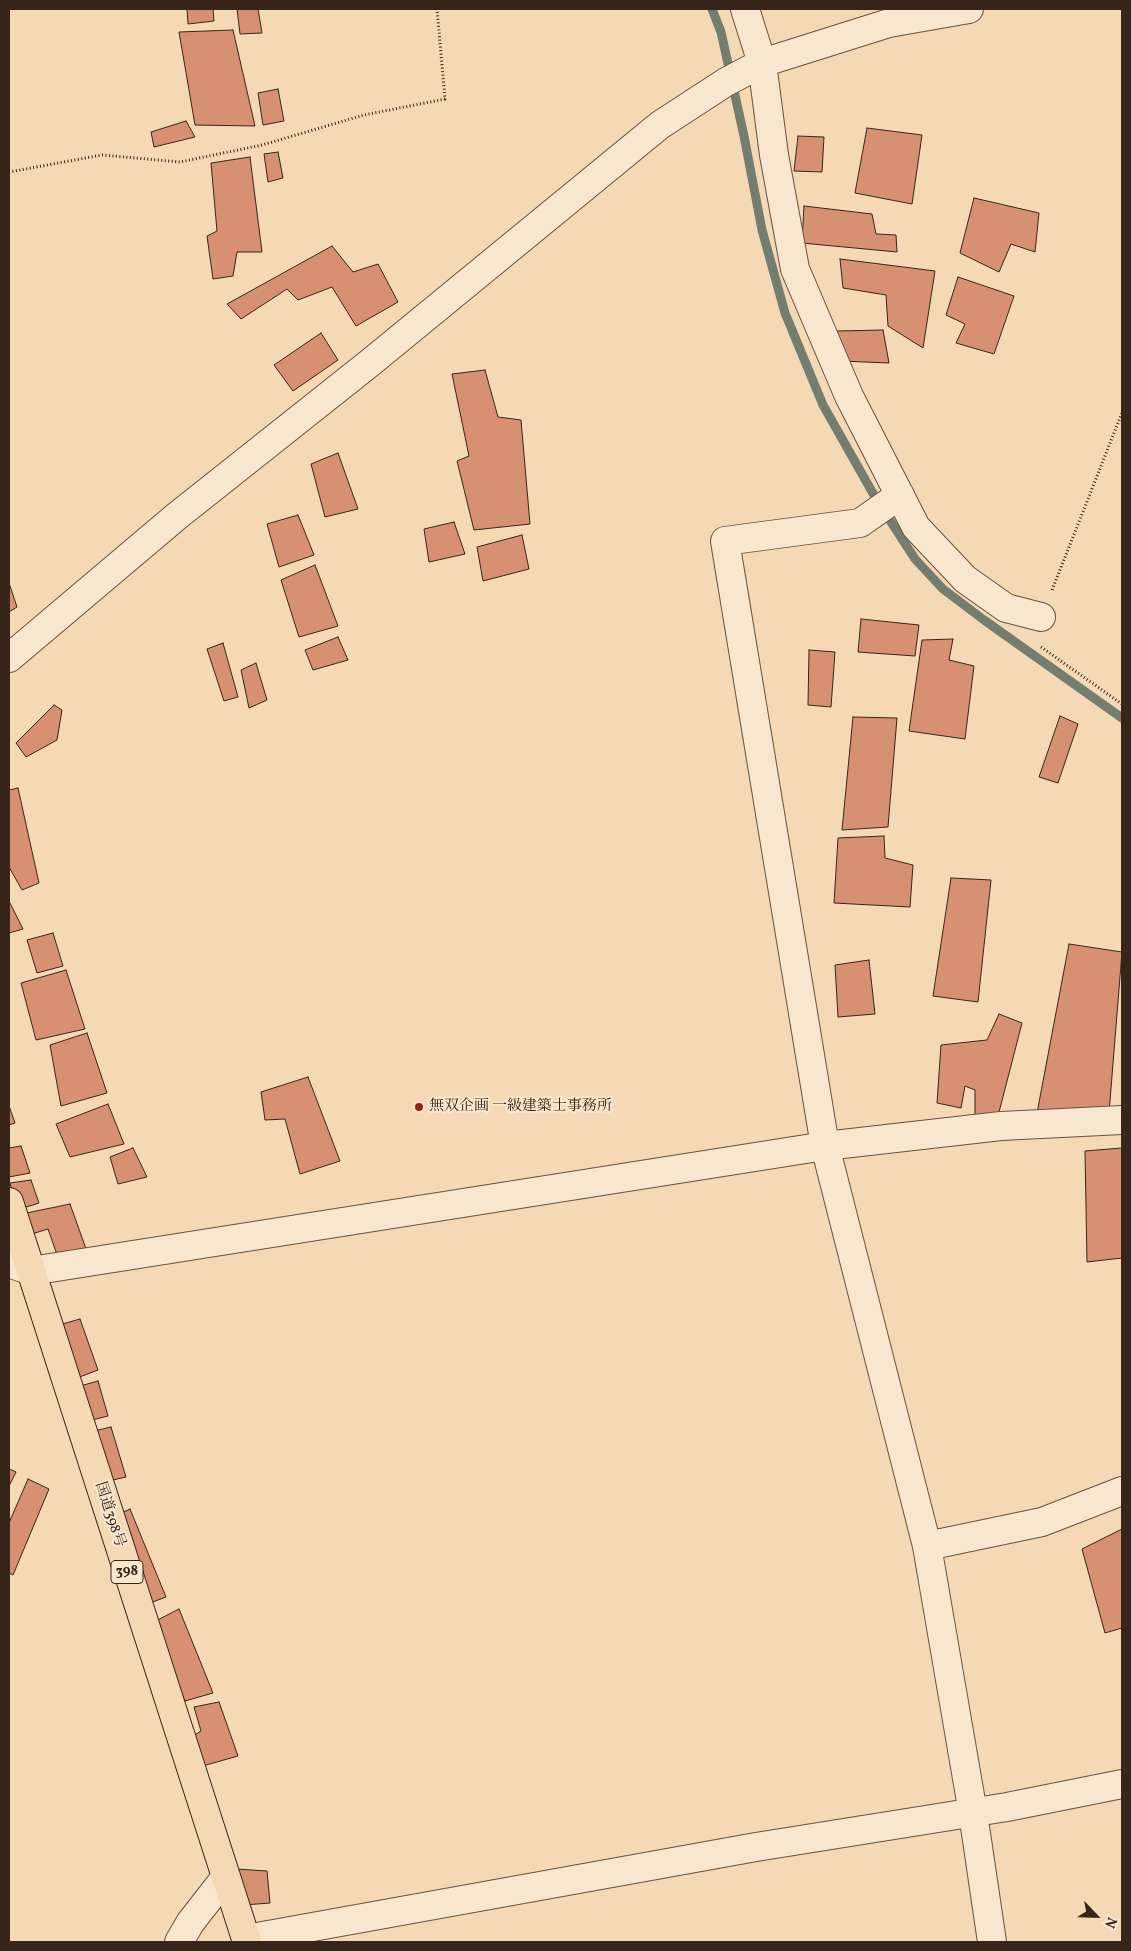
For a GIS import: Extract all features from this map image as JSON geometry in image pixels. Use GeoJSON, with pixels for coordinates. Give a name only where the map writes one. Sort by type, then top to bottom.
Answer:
{"type":"FeatureCollection","features":[{"type":"Feature","properties":{"kind":"highway","name":"国道398号"},"geometry":{"type":"LineString","coordinates":[[9,1202],[20,1267],[246,1940]]}},
{"type":"Feature","properties":{"kind":"street"},"geometry":{"type":"LineString","coordinates":[[745,9],[758,66],[795,269],[849,396],[916,527],[965,579],[1006,608],[1042,617]]}},
{"type":"Feature","properties":{"kind":"street"},"geometry":{"type":"LineString","coordinates":[[9,658],[177,516],[372,362],[660,125],[726,82],[758,66],[889,23],[969,9]]}},
{"type":"Feature","properties":{"kind":"street"},"geometry":{"type":"LineString","coordinates":[[898,495],[860,523],[725,541],[826,1146],[927,1546],[973,1813],[992,1942]]}},
{"type":"Feature","properties":{"kind":"street"},"geometry":{"type":"LineString","coordinates":[[20,1267],[826,1146],[1001,1126],[1122,1120]]}},
{"type":"Feature","properties":{"kind":"street"},"geometry":{"type":"LineString","coordinates":[[927,1546],[1042,1522],[1122,1491]]}},
{"type":"Feature","properties":{"kind":"street"},"geometry":{"type":"LineString","coordinates":[[246,1940],[756,1847],[973,1813],[1122,1784]]}},
{"type":"Feature","properties":{"kind":"street"},"geometry":{"type":"LineString","coordinates":[[179,1942],[190,1923],[225,1878]]}},
{"type":"Feature","properties":{"kind":"path"},"geometry":{"type":"LineString","coordinates":[[9,172],[102,155],[180,162],[262,145],[364,115],[445,98],[437,9]]}},
{"type":"Feature","properties":{"kind":"path"},"geometry":{"type":"LineString","coordinates":[[1042,617],[1122,413]]}},
{"type":"Feature","properties":{"kind":"path"},"geometry":{"type":"LineString","coordinates":[[1041,648],[1122,704]]}},
{"type":"Feature","properties":{"kind":"building"},"geometry":{"type":"Polygon","coordinates":[[[187,9],[213,9],[214,21],[188,24],[187,9]]]}},
{"type":"Feature","properties":{"kind":"building"},"geometry":{"type":"Polygon","coordinates":[[[237,9],[258,9],[262,33],[240,34],[237,9]]]}},
{"type":"Feature","properties":{"kind":"building"},"geometry":{"type":"Polygon","coordinates":[[[233,30],[255,126],[195,125],[179,32],[233,30]]]}},
{"type":"Feature","properties":{"kind":"building"},"geometry":{"type":"Polygon","coordinates":[[[278,89],[284,121],[263,125],[258,93],[278,89]]]}},
{"type":"Feature","properties":{"kind":"building"},"geometry":{"type":"Polygon","coordinates":[[[186,121],[195,137],[154,147],[151,132],[186,121]]]}},
{"type":"Feature","properties":{"kind":"building"},"geometry":{"type":"Polygon","coordinates":[[[867,128],[922,135],[912,204],[855,193],[867,128]]]}},
{"type":"Feature","properties":{"kind":"building"},"geometry":{"type":"Polygon","coordinates":[[[798,136],[824,137],[822,172],[794,171],[798,136]]]}},
{"type":"Feature","properties":{"kind":"building"},"geometry":{"type":"Polygon","coordinates":[[[278,152],[283,178],[268,182],[264,154],[278,152]]]}},
{"type":"Feature","properties":{"kind":"building"},"geometry":{"type":"Polygon","coordinates":[[[250,157],[262,252],[237,252],[233,276],[213,279],[207,236],[217,231],[211,163],[250,157]]]}},
{"type":"Feature","properties":{"kind":"building"},"geometry":{"type":"Polygon","coordinates":[[[974,198],[1039,213],[1035,252],[1011,244],[999,272],[960,253],[974,198]]]}},
{"type":"Feature","properties":{"kind":"building"},"geometry":{"type":"Polygon","coordinates":[[[804,206],[872,214],[876,234],[896,235],[897,252],[802,243],[804,206]]]}},
{"type":"Feature","properties":{"kind":"building"},"geometry":{"type":"Polygon","coordinates":[[[332,246],[353,272],[378,264],[398,302],[356,326],[332,287],[298,300],[287,289],[241,319],[227,304],[332,246]]]}},
{"type":"Feature","properties":{"kind":"building"},"geometry":{"type":"Polygon","coordinates":[[[840,259],[935,271],[923,348],[888,326],[886,295],[843,288],[840,259]]]}},
{"type":"Feature","properties":{"kind":"building"},"geometry":{"type":"Polygon","coordinates":[[[958,277],[1014,296],[994,354],[956,343],[965,324],[946,315],[958,277]]]}},
{"type":"Feature","properties":{"kind":"building"},"geometry":{"type":"Polygon","coordinates":[[[883,330],[889,363],[841,361],[837,331],[883,330]]]}},
{"type":"Feature","properties":{"kind":"building"},"geometry":{"type":"Polygon","coordinates":[[[321,333],[338,360],[293,391],[274,365],[321,333]]]}},
{"type":"Feature","properties":{"kind":"building"},"geometry":{"type":"Polygon","coordinates":[[[485,370],[498,417],[521,420],[530,524],[474,530],[457,461],[469,456],[452,374],[485,370]]]}},
{"type":"Feature","properties":{"kind":"building"},"geometry":{"type":"Polygon","coordinates":[[[338,453],[358,509],[325,517],[311,464],[338,453]]]}},
{"type":"Feature","properties":{"kind":"building"},"geometry":{"type":"Polygon","coordinates":[[[298,515],[314,555],[279,567],[267,524],[298,515]]]}},
{"type":"Feature","properties":{"kind":"building"},"geometry":{"type":"Polygon","coordinates":[[[454,522],[465,554],[429,562],[424,529],[454,522]]]}},
{"type":"Feature","properties":{"kind":"building"},"geometry":{"type":"Polygon","coordinates":[[[522,535],[529,569],[483,581],[477,547],[522,535]]]}},
{"type":"Feature","properties":{"kind":"building"},"geometry":{"type":"Polygon","coordinates":[[[315,565],[338,626],[299,637],[281,580],[315,565]]]}},
{"type":"Feature","properties":{"kind":"building"},"geometry":{"type":"Polygon","coordinates":[[[9,583],[17,607],[9,612],[9,583]]]}},
{"type":"Feature","properties":{"kind":"building"},"geometry":{"type":"Polygon","coordinates":[[[861,619],[919,625],[915,656],[858,652],[861,619]]]}},
{"type":"Feature","properties":{"kind":"building"},"geometry":{"type":"Polygon","coordinates":[[[338,637],[348,660],[313,670],[305,650],[338,637]]]}},
{"type":"Feature","properties":{"kind":"building"},"geometry":{"type":"Polygon","coordinates":[[[953,639],[949,660],[974,666],[965,739],[909,731],[922,640],[953,639]]]}},
{"type":"Feature","properties":{"kind":"building"},"geometry":{"type":"Polygon","coordinates":[[[223,643],[238,697],[224,701],[207,649],[223,643]]]}},
{"type":"Feature","properties":{"kind":"building"},"geometry":{"type":"Polygon","coordinates":[[[809,650],[835,652],[831,707],[808,705],[809,650]]]}},
{"type":"Feature","properties":{"kind":"building"},"geometry":{"type":"Polygon","coordinates":[[[256,663],[267,700],[249,708],[241,670],[256,663]]]}},
{"type":"Feature","properties":{"kind":"building"},"geometry":{"type":"Polygon","coordinates":[[[54,705],[62,710],[57,740],[26,757],[16,743],[54,705]]]}},
{"type":"Feature","properties":{"kind":"building"},"geometry":{"type":"Polygon","coordinates":[[[1060,716],[1078,724],[1058,783],[1039,777],[1060,716]]]}},
{"type":"Feature","properties":{"kind":"building"},"geometry":{"type":"Polygon","coordinates":[[[853,717],[897,718],[888,827],[842,830],[853,717]]]}},
{"type":"Feature","properties":{"kind":"building"},"geometry":{"type":"Polygon","coordinates":[[[18,788],[39,883],[22,890],[9,867],[9,790],[18,788]]]}},
{"type":"Feature","properties":{"kind":"building"},"geometry":{"type":"Polygon","coordinates":[[[884,836],[885,858],[913,865],[910,907],[834,903],[838,838],[884,836]]]}},
{"type":"Feature","properties":{"kind":"building"},"geometry":{"type":"Polygon","coordinates":[[[951,878],[991,880],[978,1002],[933,996],[951,878]]]}},
{"type":"Feature","properties":{"kind":"building"},"geometry":{"type":"Polygon","coordinates":[[[9,901],[23,929],[9,933],[9,901]]]}},
{"type":"Feature","properties":{"kind":"building"},"geometry":{"type":"Polygon","coordinates":[[[53,933],[63,966],[37,973],[27,940],[53,933]]]}},
{"type":"Feature","properties":{"kind":"building"},"geometry":{"type":"Polygon","coordinates":[[[1069,944],[1122,952],[1109,1113],[1037,1113],[1069,944]]]}},
{"type":"Feature","properties":{"kind":"building"},"geometry":{"type":"Polygon","coordinates":[[[869,960],[875,1014],[838,1017],[835,965],[869,960]]]}},
{"type":"Feature","properties":{"kind":"building"},"geometry":{"type":"Polygon","coordinates":[[[66,970],[85,1029],[36,1040],[21,983],[66,970]]]}},
{"type":"Feature","properties":{"kind":"building"},"geometry":{"type":"Polygon","coordinates":[[[999,1014],[1022,1023],[998,1116],[975,1119],[975,1090],[965,1086],[961,1108],[937,1103],[941,1045],[987,1040],[999,1014]]]}},
{"type":"Feature","properties":{"kind":"building"},"geometry":{"type":"Polygon","coordinates":[[[87,1033],[107,1093],[61,1106],[50,1045],[87,1033]]]}},
{"type":"Feature","properties":{"kind":"building"},"geometry":{"type":"Polygon","coordinates":[[[308,1077],[340,1161],[300,1174],[285,1119],[265,1120],[261,1092],[308,1077]]]}},
{"type":"Feature","properties":{"kind":"building"},"geometry":{"type":"Polygon","coordinates":[[[108,1104],[124,1144],[70,1157],[56,1124],[108,1104]]]}},
{"type":"Feature","properties":{"kind":"building"},"geometry":{"type":"Polygon","coordinates":[[[9,1106],[15,1123],[9,1125],[9,1106]]]}},
{"type":"Feature","properties":{"kind":"building"},"geometry":{"type":"Polygon","coordinates":[[[21,1146],[30,1173],[9,1177],[9,1148],[21,1146]]]}},
{"type":"Feature","properties":{"kind":"building"},"geometry":{"type":"Polygon","coordinates":[[[133,1148],[147,1177],[118,1184],[110,1157],[133,1148]]]}},
{"type":"Feature","properties":{"kind":"building"},"geometry":{"type":"Polygon","coordinates":[[[1122,1148],[1122,1258],[1087,1262],[1085,1151],[1122,1148]]]}},
{"type":"Feature","properties":{"kind":"building"},"geometry":{"type":"Polygon","coordinates":[[[31,1180],[39,1203],[17,1210],[10,1183],[31,1180]]]}},
{"type":"Feature","properties":{"kind":"building"},"geometry":{"type":"Polygon","coordinates":[[[70,1204],[89,1257],[60,1263],[48,1229],[22,1237],[17,1215],[70,1204]]]}},
{"type":"Feature","properties":{"kind":"building"},"geometry":{"type":"Polygon","coordinates":[[[80,1319],[98,1370],[69,1381],[52,1327],[80,1319]]]}},
{"type":"Feature","properties":{"kind":"building"},"geometry":{"type":"Polygon","coordinates":[[[98,1381],[108,1416],[84,1422],[73,1388],[98,1381]]]}},
{"type":"Feature","properties":{"kind":"building"},"geometry":{"type":"Polygon","coordinates":[[[111,1427],[126,1477],[100,1483],[86,1433],[111,1427]]]}},
{"type":"Feature","properties":{"kind":"building"},"geometry":{"type":"Polygon","coordinates":[[[9,1469],[16,1472],[9,1486],[9,1469]]]}},
{"type":"Feature","properties":{"kind":"building"},"geometry":{"type":"Polygon","coordinates":[[[28,1479],[49,1489],[13,1575],[9,1573],[9,1523],[28,1479]]]}},
{"type":"Feature","properties":{"kind":"building"},"geometry":{"type":"Polygon","coordinates":[[[130,1509],[166,1597],[142,1606],[111,1518],[130,1509]]]}},
{"type":"Feature","properties":{"kind":"building"},"geometry":{"type":"Polygon","coordinates":[[[1122,1529],[1122,1628],[1105,1633],[1082,1549],[1122,1529]]]}},
{"type":"Feature","properties":{"kind":"building"},"geometry":{"type":"Polygon","coordinates":[[[179,1609],[213,1693],[185,1701],[150,1624],[179,1609]]]}},
{"type":"Feature","properties":{"kind":"building"},"geometry":{"type":"Polygon","coordinates":[[[219,1702],[238,1756],[199,1767],[188,1739],[201,1731],[194,1707],[219,1702]]]}},
{"type":"Feature","properties":{"kind":"building"},"geometry":{"type":"Polygon","coordinates":[[[236,1869],[267,1871],[270,1903],[244,1905],[236,1869]]]}},
{"type":"Feature","properties":{"kind":"waterway"},"geometry":{"type":"LineString","coordinates":[[712,9],[721,32],[762,230],[785,313],[823,405],[875,497],[915,559],[943,589],[1122,718]]}},
{"type":"Feature","properties":{"kind":"place","name":"無双企画 一級建築士事務所"},"geometry":{"type":"Point","coordinates":[419,1107]}}]}
